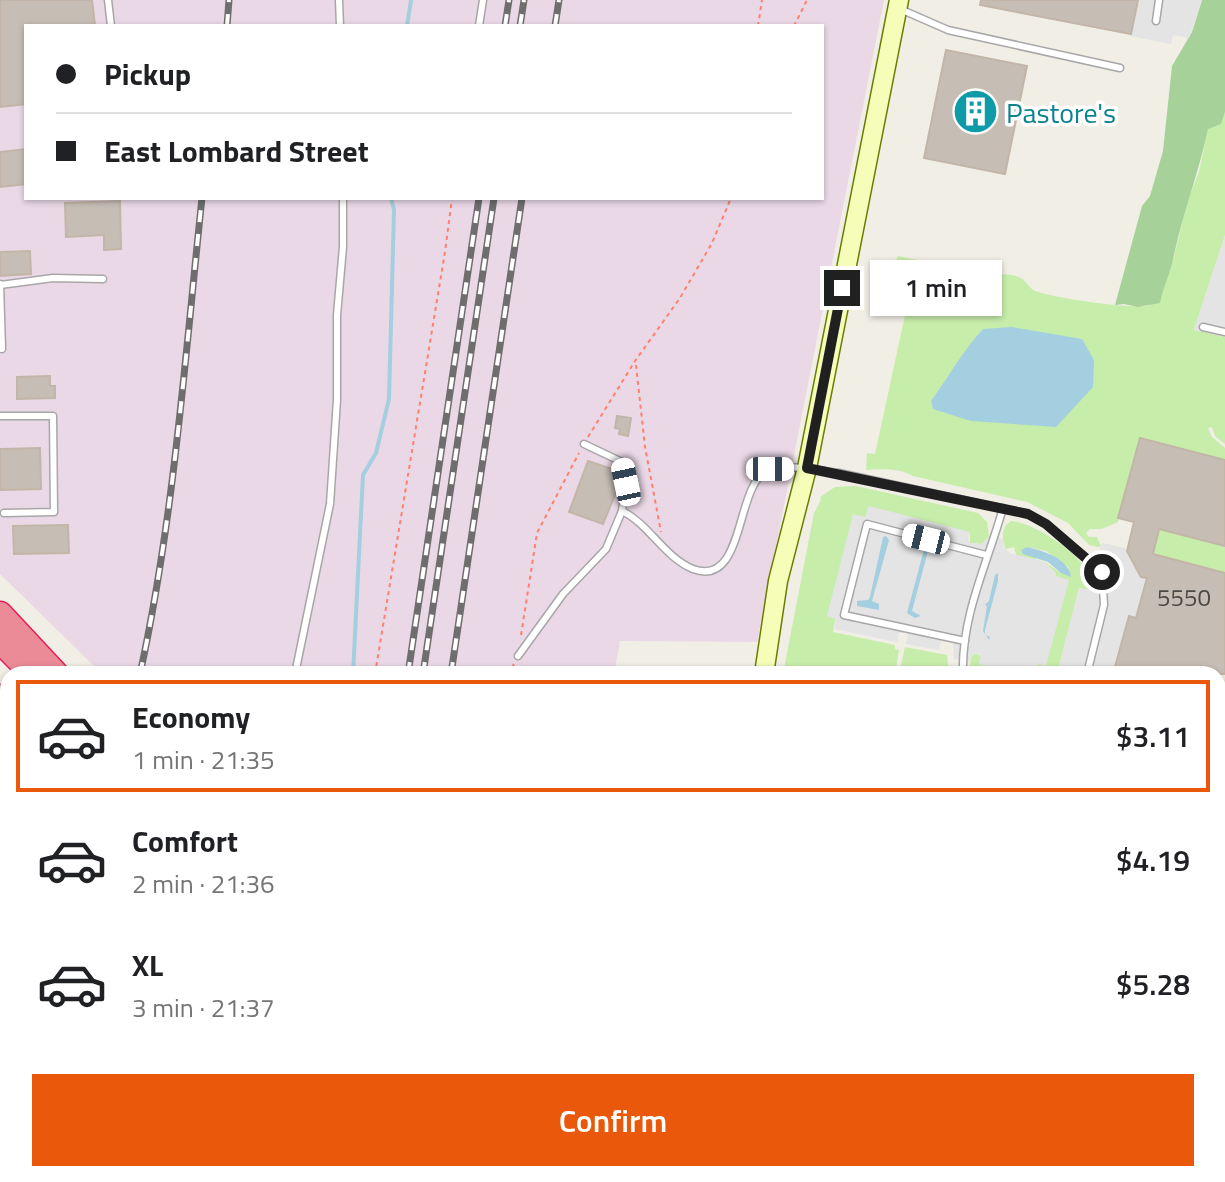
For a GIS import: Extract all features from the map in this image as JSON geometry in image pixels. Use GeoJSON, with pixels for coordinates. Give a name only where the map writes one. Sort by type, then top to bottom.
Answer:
{"type":"FeatureCollection","features":[{"type":"Feature","properties":{"kind":"highway"},"geometry":{"type":"LineString","coordinates":[[0,614],[49,666]]}},
{"type":"Feature","properties":{"kind":"highway"},"geometry":{"type":"LineString","coordinates":[[0,641],[25,666]]}},
{"type":"Feature","properties":{"kind":"main road"},"geometry":{"type":"LineString","coordinates":[[765,666],[778,581],[807,468],[898,4]]}},
{"type":"Feature","properties":{"kind":"lane"},"geometry":{"type":"LineString","coordinates":[[108,0],[111,24]]}},
{"type":"Feature","properties":{"kind":"lane"},"geometry":{"type":"LineString","coordinates":[[339,0],[340,24]]}},
{"type":"Feature","properties":{"kind":"lane"},"geometry":{"type":"LineString","coordinates":[[479,24],[483,0]]}},
{"type":"Feature","properties":{"kind":"lane"},"geometry":{"type":"LineString","coordinates":[[1156,21],[1159,0]]}},
{"type":"Feature","properties":{"kind":"lane"},"geometry":{"type":"LineString","coordinates":[[898,4],[948,30],[1120,68]]}},
{"type":"Feature","properties":{"kind":"lane"},"geometry":{"type":"LineString","coordinates":[[299,666],[330,504],[337,400],[337,315],[343,247],[343,200]]}},
{"type":"Feature","properties":{"kind":"lane"},"geometry":{"type":"LineString","coordinates":[[2,349],[0,284],[53,278],[103,279]]}},
{"type":"Feature","properties":{"kind":"lane"},"geometry":{"type":"LineString","coordinates":[[1203,327],[1225,332]]}},
{"type":"Feature","properties":{"kind":"lane"},"geometry":{"type":"LineString","coordinates":[[0,416],[53,416],[54,512],[4,513]]}},
{"type":"Feature","properties":{"kind":"lane"},"geometry":{"type":"LineString","coordinates":[[518,656],[563,594],[606,549],[622,511],[626,482],[622,462],[584,444]]}},
{"type":"Feature","properties":{"kind":"lane"},"geometry":{"type":"LineString","coordinates":[[622,511],[636,518],[692,568],[710,571],[728,559],[758,477],[770,469],[807,468],[1003,508],[1041,520],[1102,572],[1104,605],[1089,666]]}},
{"type":"Feature","properties":{"kind":"lane"},"geometry":{"type":"LineString","coordinates":[[963,666],[965,641],[986,555],[1003,508]]}},
{"type":"Feature","properties":{"kind":"lane"},"geometry":{"type":"LineString","coordinates":[[965,641],[844,615],[867,524],[986,555]]}},
{"type":"Feature","properties":{"kind":"path"},"geometry":{"type":"LineString","coordinates":[[758,24],[762,0]]}},
{"type":"Feature","properties":{"kind":"path"},"geometry":{"type":"LineString","coordinates":[[795,24],[807,0]]}},
{"type":"Feature","properties":{"kind":"path"},"geometry":{"type":"LineString","coordinates":[[376,666],[452,200]]}},
{"type":"Feature","properties":{"kind":"path"},"geometry":{"type":"LineString","coordinates":[[512,666],[518,656],[537,533],[584,444],[635,361],[680,298],[712,243],[730,200]]}},
{"type":"Feature","properties":{"kind":"path"},"geometry":{"type":"LineString","coordinates":[[635,361],[645,447],[664,545]]}},
{"type":"Feature","properties":{"kind":"shaded area"},"geometry":{"type":"Polygon","coordinates":[[[0,0],[884,0],[757,642],[620,641],[615,666],[94,666],[0,574],[0,0]]]}},
{"type":"Feature","properties":{"kind":"shaded area"},"geometry":{"type":"Polygon","coordinates":[[[1138,0],[1202,0],[1189,38],[1173,35],[1171,44],[1131,36],[1138,0]]]}},
{"type":"Feature","properties":{"kind":"shaded area"},"geometry":{"type":"Polygon","coordinates":[[[1225,235],[1225,337],[1194,330],[1225,235]]]}},
{"type":"Feature","properties":{"kind":"shaded area"},"geometry":{"type":"Polygon","coordinates":[[[869,506],[970,532],[970,543],[982,544],[989,536],[1002,538],[1004,547],[1010,553],[1041,561],[1056,576],[1069,580],[1046,666],[989,666],[979,664],[981,656],[977,653],[972,655],[969,662],[954,659],[953,642],[941,641],[939,650],[906,644],[906,633],[899,633],[897,642],[834,629],[836,619],[827,616],[853,514],[865,517],[869,506]]]}},
{"type":"Feature","properties":{"kind":"shaded area"},"geometry":{"type":"Polygon","coordinates":[[[1102,543],[1125,548],[1141,576],[1147,578],[1136,618],[1129,616],[1115,666],[1059,666],[1079,588],[1090,590],[1093,585],[1090,574],[1102,543]]]}},
{"type":"Feature","properties":{"kind":"green space"},"geometry":{"type":"Polygon","coordinates":[[[1202,0],[1225,0],[1225,112],[1221,124],[1208,129],[1160,303],[1138,307],[1115,305],[1142,206],[1150,196],[1163,151],[1172,66],[1192,32],[1202,0]]]}},
{"type":"Feature","properties":{"kind":"green space"},"geometry":{"type":"Polygon","coordinates":[[[1225,112],[1225,235],[1194,330],[1225,337],[1225,444],[1215,436],[1212,427],[1208,428],[1212,437],[1225,448],[1225,460],[1140,438],[1118,522],[1102,529],[1090,529],[1086,533],[1089,537],[1097,537],[1101,546],[1098,547],[1089,545],[1068,523],[1027,502],[896,470],[866,470],[867,453],[875,454],[910,292],[888,279],[898,256],[990,275],[1014,276],[1021,278],[1035,291],[1059,297],[1148,306],[1163,289],[1174,257],[1187,202],[1199,172],[1208,128],[1221,124],[1225,112]]]}},
{"type":"Feature","properties":{"kind":"green space"},"geometry":{"type":"Polygon","coordinates":[[[856,486],[978,513],[987,522],[989,536],[982,544],[970,543],[970,533],[869,507],[866,517],[853,515],[833,632],[895,645],[895,649],[899,650],[896,666],[785,666],[814,513],[820,497],[835,487],[856,486]]]}},
{"type":"Feature","properties":{"kind":"green space"},"geometry":{"type":"Polygon","coordinates":[[[1011,521],[1046,534],[1080,561],[1093,581],[1090,590],[1079,588],[1059,666],[1037,666],[1068,581],[1056,576],[1040,559],[1061,573],[1069,568],[1046,551],[1027,547],[1037,560],[1016,555],[1014,547],[1006,549],[1003,542],[1005,527],[1011,521]]]}},
{"type":"Feature","properties":{"kind":"green space"},"geometry":{"type":"Polygon","coordinates":[[[1159,529],[1225,546],[1225,573],[1153,554],[1159,529]]]}},
{"type":"Feature","properties":{"kind":"green space"},"geometry":{"type":"Polygon","coordinates":[[[905,647],[947,655],[948,666],[901,666],[905,647]]]}},
{"type":"Feature","properties":{"kind":"green space"},"geometry":{"type":"Polygon","coordinates":[[[975,653],[981,656],[979,664],[989,666],[970,666],[975,653]]]}},
{"type":"Feature","properties":{"kind":"water"},"geometry":{"type":"Polygon","coordinates":[[[1012,327],[1082,339],[1094,360],[1093,387],[1056,427],[971,421],[933,409],[931,401],[983,329],[1012,327]]]}},
{"type":"Feature","properties":{"kind":"water"},"geometry":{"type":"Polygon","coordinates":[[[883,537],[889,540],[872,601],[879,604],[879,610],[857,606],[857,601],[870,597],[883,537]]]}},
{"type":"Feature","properties":{"kind":"water"},"geometry":{"type":"Polygon","coordinates":[[[925,546],[928,551],[912,611],[921,616],[915,618],[907,613],[925,546]]]}},
{"type":"Feature","properties":{"kind":"water"},"geometry":{"type":"Polygon","coordinates":[[[1027,547],[1061,561],[1071,577],[1048,562],[1023,554],[1021,550],[1027,547]]]}},
{"type":"Feature","properties":{"kind":"water"},"geometry":{"type":"Polygon","coordinates":[[[998,573],[998,581],[985,634],[985,605],[998,573]]]}},
{"type":"Feature","properties":{"kind":"building"},"geometry":{"type":"Polygon","coordinates":[[[0,0],[92,0],[95,24],[24,24],[24,104],[0,107],[0,0]]]}},
{"type":"Feature","properties":{"kind":"building"},"geometry":{"type":"Polygon","coordinates":[[[981,0],[1138,0],[1131,34],[980,5],[981,0]]]}},
{"type":"Feature","properties":{"kind":"building","name":"Pastore's"},"geometry":{"type":"Polygon","coordinates":[[[946,50],[1027,66],[1005,174],[924,158],[946,50]]]}},
{"type":"Feature","properties":{"kind":"building"},"geometry":{"type":"Polygon","coordinates":[[[24,149],[24,184],[0,187],[0,152],[24,149]]]}},
{"type":"Feature","properties":{"kind":"building"},"geometry":{"type":"Polygon","coordinates":[[[120,201],[121,249],[104,250],[104,235],[66,237],[65,203],[120,201]]]}},
{"type":"Feature","properties":{"kind":"building"},"geometry":{"type":"Polygon","coordinates":[[[30,251],[31,274],[0,276],[0,252],[30,251]]]}},
{"type":"Feature","properties":{"kind":"building"},"geometry":{"type":"Polygon","coordinates":[[[50,376],[50,386],[55,386],[55,398],[17,399],[17,377],[50,376]]]}},
{"type":"Feature","properties":{"kind":"building"},"geometry":{"type":"Polygon","coordinates":[[[617,416],[631,418],[628,436],[619,434],[620,429],[615,428],[617,416]]]}},
{"type":"Feature","properties":{"kind":"building"},"geometry":{"type":"Polygon","coordinates":[[[1140,438],[1225,460],[1225,546],[1159,529],[1153,554],[1225,573],[1225,666],[1115,666],[1129,616],[1136,618],[1147,578],[1141,577],[1127,551],[1134,522],[1118,518],[1140,438]]]}},
{"type":"Feature","properties":{"kind":"building"},"geometry":{"type":"Polygon","coordinates":[[[40,448],[41,489],[0,490],[0,449],[40,448]]]}},
{"type":"Feature","properties":{"kind":"building"},"geometry":{"type":"Polygon","coordinates":[[[588,461],[618,471],[614,489],[617,490],[603,524],[569,512],[588,461]]]}},
{"type":"Feature","properties":{"kind":"building"},"geometry":{"type":"Polygon","coordinates":[[[68,525],[69,553],[14,554],[13,526],[68,525]]]}},
{"type":"Feature","properties":{"kind":"waterway"},"geometry":{"type":"LineString","coordinates":[[407,24],[411,0]]}},
{"type":"Feature","properties":{"kind":"waterway"},"geometry":{"type":"LineString","coordinates":[[353,666],[363,475],[376,453],[389,399],[394,210],[392,200]]}},
{"type":"Feature","properties":{"kind":"railway"},"geometry":{"type":"LineString","coordinates":[[227,24],[229,0]]}},
{"type":"Feature","properties":{"kind":"railway"},"geometry":{"type":"LineString","coordinates":[[505,24],[509,0]]}},
{"type":"Feature","properties":{"kind":"railway"},"geometry":{"type":"LineString","coordinates":[[520,24],[524,0]]}},
{"type":"Feature","properties":{"kind":"railway"},"geometry":{"type":"LineString","coordinates":[[555,24],[559,0]]}},
{"type":"Feature","properties":{"kind":"railway"},"geometry":{"type":"LineString","coordinates":[[142,666],[170,497],[202,200]]}},
{"type":"Feature","properties":{"kind":"railway"},"geometry":{"type":"LineString","coordinates":[[409,666],[479,200]]}},
{"type":"Feature","properties":{"kind":"railway"},"geometry":{"type":"LineString","coordinates":[[424,666],[494,200]]}},
{"type":"Feature","properties":{"kind":"railway"},"geometry":{"type":"LineString","coordinates":[[452,666],[522,200]]}},
{"type":"Feature","properties":{"kind":"place","name":"Pastore's"},"geometry":{"type":"Point","coordinates":[975,112]}},
{"type":"Feature","properties":{"kind":"route"},"geometry":{"type":"LineString","coordinates":[[842,288],[807,468],[1028,514],[1046,524],[1102,572]]}}]}
